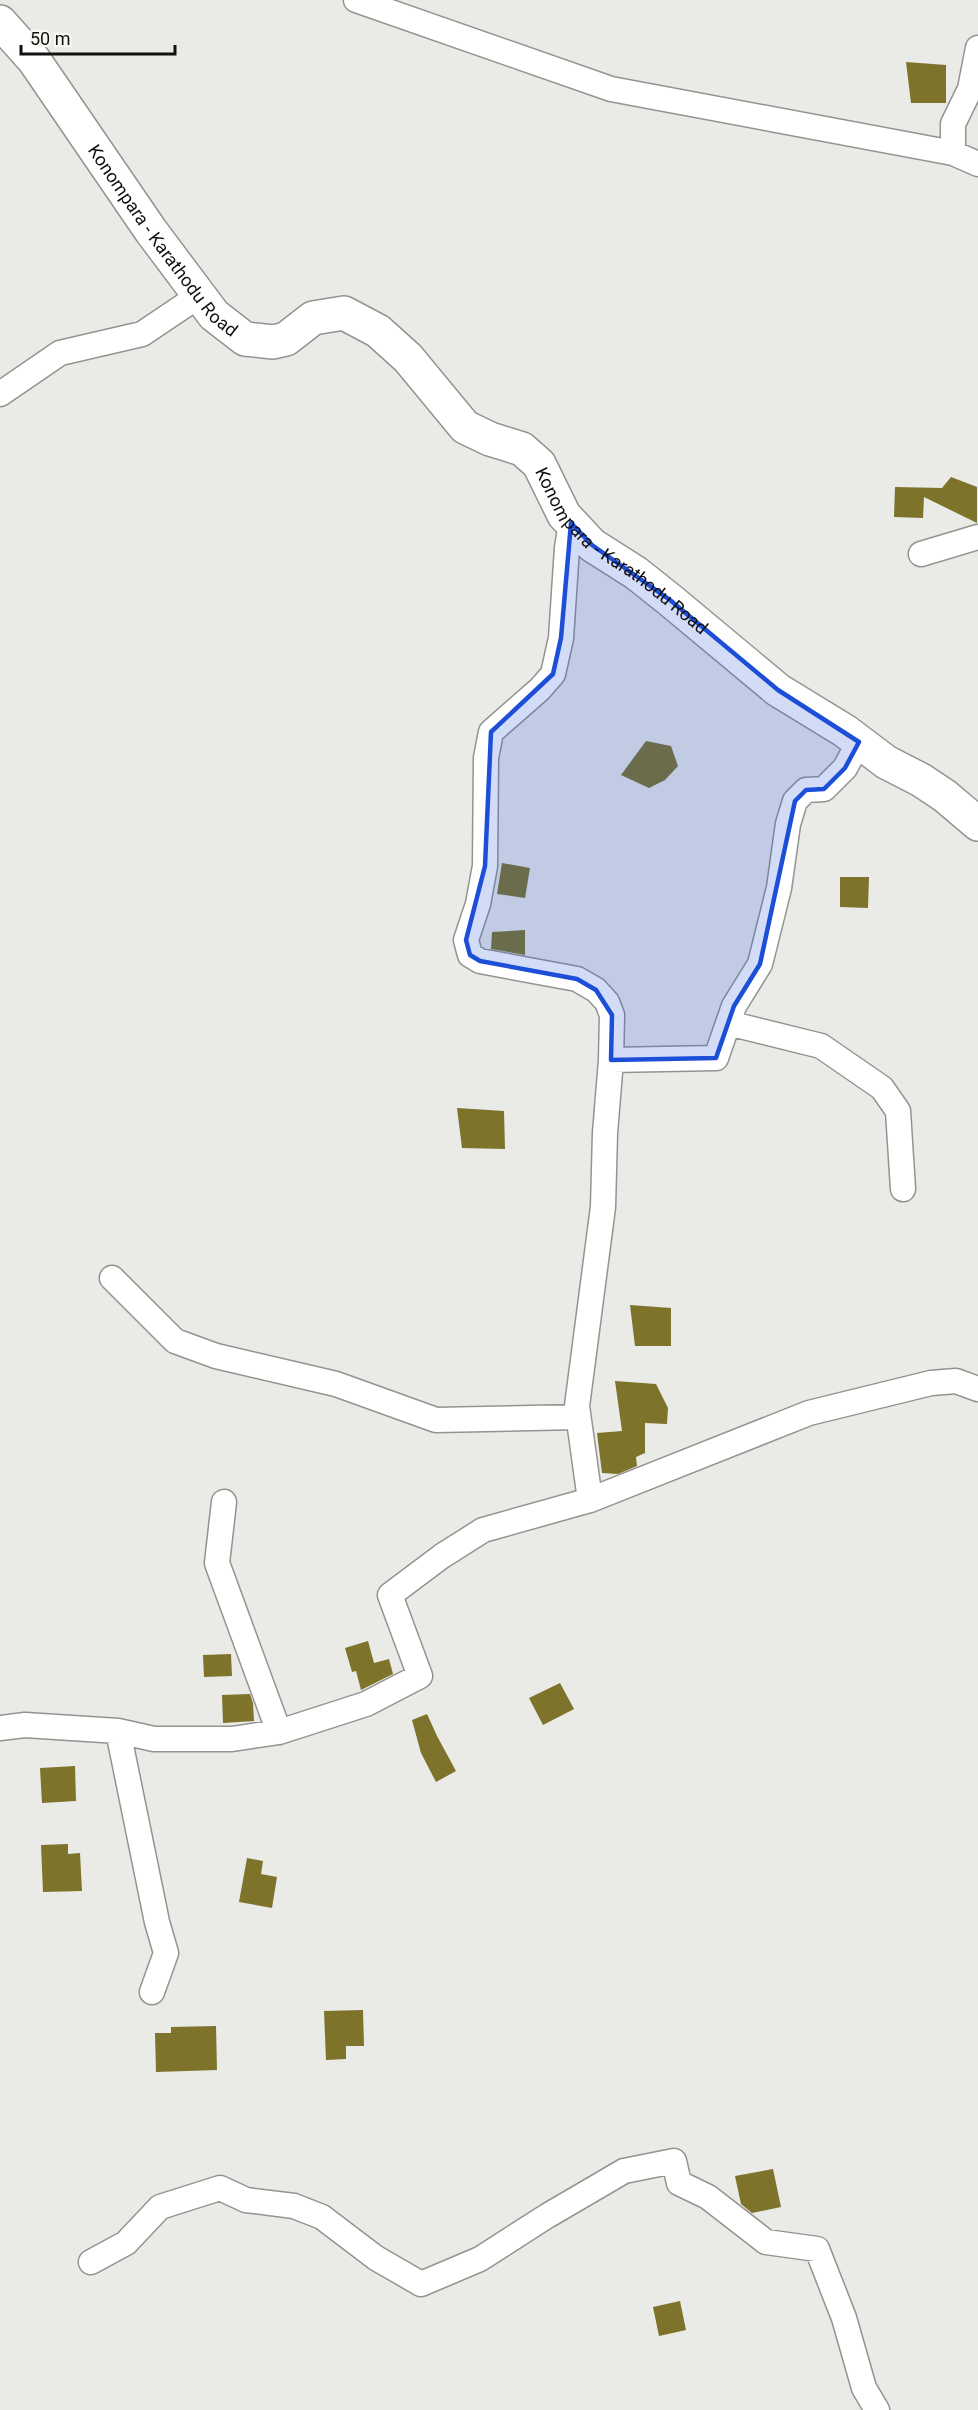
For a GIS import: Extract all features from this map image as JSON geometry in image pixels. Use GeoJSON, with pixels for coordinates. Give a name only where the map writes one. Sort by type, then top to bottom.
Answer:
{"type":"FeatureCollection","features":[{"type":"Feature","properties":{"kind":"main road","name":"Konompara - Karathodu Road"},"geometry":{"type":"LineString","coordinates":[[0,22],[6,26],[41,70],[151,231],[214,315],[245,339],[273,342],[286,339],[313,318],[344,313],[378,331],[408,358],[465,427],[490,439],[522,449],[539,464],[564,515],[592,545],[636,573],[778,690],[860,742],[886,762],[921,780],[945,796],[978,825]]}},
{"type":"Feature","properties":{"kind":"street"},"geometry":{"type":"LineString","coordinates":[[356,0],[611,89],[953,153],[978,164]]}},
{"type":"Feature","properties":{"kind":"street"},"geometry":{"type":"LineString","coordinates":[[953,153],[953,124],[970,89],[978,48]]}},
{"type":"Feature","properties":{"kind":"street"},"geometry":{"type":"LineString","coordinates":[[0,394],[60,353],[142,334],[200,295]]}},
{"type":"Feature","properties":{"kind":"street"},"geometry":{"type":"LineString","coordinates":[[571,523],[567,548],[561,638],[553,674],[540,689],[491,732],[486,758],[485,866],[478,903],[466,939],[470,955],[480,961],[577,979],[596,990],[607,1002],[612,1015],[603,1207],[577,1406],[590,1500]]}},
{"type":"Feature","properties":{"kind":"street"},"geometry":{"type":"LineString","coordinates":[[921,554],[978,537]]}},
{"type":"Feature","properties":{"kind":"street"},"geometry":{"type":"LineString","coordinates":[[611,1060],[716,1058],[734,1006],[760,964],[778,888],[788,824],[795,801],[806,790],[824,789],[845,768],[860,742]]}},
{"type":"Feature","properties":{"kind":"street"},"geometry":{"type":"LineString","coordinates":[[728,1023],[820,1046],[882,1088],[898,1111],[903,1189]]}},
{"type":"Feature","properties":{"kind":"street"},"geometry":{"type":"LineString","coordinates":[[112,1278],[175,1341],[216,1356],[336,1384],[436,1420],[578,1417]]}},
{"type":"Feature","properties":{"kind":"street"},"geometry":{"type":"LineString","coordinates":[[0,1728],[25,1725],[118,1731],[154,1739],[221,1739],[279,1732],[366,1704],[420,1676],[390,1595],[442,1556],[483,1530],[590,1500],[809,1413],[931,1383],[956,1381],[978,1389]]}},
{"type":"Feature","properties":{"kind":"street"},"geometry":{"type":"LineString","coordinates":[[224,1502],[217,1563],[279,1732]]}},
{"type":"Feature","properties":{"kind":"street"},"geometry":{"type":"LineString","coordinates":[[118,1731],[166,1953],[152,1992]]}},
{"type":"Feature","properties":{"kind":"street"},"geometry":{"type":"LineString","coordinates":[[91,2262],[126,2243],[160,2207],[220,2188],[246,2200],[294,2206],[322,2217],[376,2258],[421,2284],[480,2259],[624,2171],[674,2161],[679,2183],[708,2197],[766,2242],[818,2249],[844,2318],[864,2388],[877,2410]]}},
{"type":"Feature","properties":{"kind":"highlighted area"},"geometry":{"type":"Polygon","coordinates":[[[571,523],[592,545],[670,600],[778,690],[859,742],[845,768],[824,789],[806,790],[795,801],[760,964],[734,1006],[716,1058],[611,1060],[612,1015],[596,990],[577,979],[480,961],[470,955],[466,940],[485,866],[491,732],[553,674],[561,638],[571,523]]]}},
{"type":"Feature","properties":{"kind":"building"},"geometry":{"type":"Polygon","coordinates":[[[906,62],[946,65],[946,103],[911,103],[906,62]]]}},
{"type":"Feature","properties":{"kind":"building"},"geometry":{"type":"Polygon","coordinates":[[[951,477],[977,487],[977,523],[924,497],[923,518],[894,517],[895,487],[942,488],[951,477]]]}},
{"type":"Feature","properties":{"kind":"building"},"geometry":{"type":"Polygon","coordinates":[[[646,741],[671,746],[678,766],[665,780],[649,788],[621,775],[646,741]]]}},
{"type":"Feature","properties":{"kind":"building"},"geometry":{"type":"Polygon","coordinates":[[[502,863],[530,868],[525,898],[497,894],[502,863]]]}},
{"type":"Feature","properties":{"kind":"building"},"geometry":{"type":"Polygon","coordinates":[[[840,877],[869,877],[868,908],[840,907],[840,877]]]}},
{"type":"Feature","properties":{"kind":"building"},"geometry":{"type":"Polygon","coordinates":[[[525,930],[525,955],[491,949],[492,932],[525,930]]]}},
{"type":"Feature","properties":{"kind":"building"},"geometry":{"type":"Polygon","coordinates":[[[457,1108],[504,1111],[505,1149],[462,1148],[457,1108]]]}},
{"type":"Feature","properties":{"kind":"building"},"geometry":{"type":"Polygon","coordinates":[[[630,1305],[671,1308],[671,1346],[635,1346],[630,1305]]]}},
{"type":"Feature","properties":{"kind":"building"},"geometry":{"type":"Polygon","coordinates":[[[615,1381],[656,1384],[668,1408],[667,1424],[645,1423],[645,1453],[636,1457],[637,1466],[618,1474],[602,1473],[597,1433],[622,1431],[615,1381]]]}},
{"type":"Feature","properties":{"kind":"building"},"geometry":{"type":"Polygon","coordinates":[[[368,1641],[374,1663],[389,1659],[393,1674],[361,1690],[356,1671],[352,1672],[345,1648],[368,1641]]]}},
{"type":"Feature","properties":{"kind":"building"},"geometry":{"type":"Polygon","coordinates":[[[231,1654],[232,1676],[204,1677],[203,1655],[231,1654]]]}},
{"type":"Feature","properties":{"kind":"building"},"geometry":{"type":"Polygon","coordinates":[[[560,1683],[574,1709],[543,1725],[529,1698],[560,1683]]]}},
{"type":"Feature","properties":{"kind":"building"},"geometry":{"type":"Polygon","coordinates":[[[250,1694],[254,1721],[223,1723],[222,1695],[250,1694]]]}},
{"type":"Feature","properties":{"kind":"building"},"geometry":{"type":"Polygon","coordinates":[[[427,1714],[456,1771],[436,1782],[421,1753],[412,1720],[427,1714]]]}},
{"type":"Feature","properties":{"kind":"building"},"geometry":{"type":"Polygon","coordinates":[[[75,1766],[76,1801],[42,1803],[40,1768],[75,1766]]]}},
{"type":"Feature","properties":{"kind":"building"},"geometry":{"type":"Polygon","coordinates":[[[68,1844],[68,1854],[80,1853],[82,1891],[43,1892],[41,1845],[68,1844]]]}},
{"type":"Feature","properties":{"kind":"building"},"geometry":{"type":"Polygon","coordinates":[[[247,1858],[263,1861],[261,1874],[277,1877],[272,1908],[239,1902],[247,1858]]]}},
{"type":"Feature","properties":{"kind":"building"},"geometry":{"type":"Polygon","coordinates":[[[363,2010],[364,2046],[346,2046],[346,2059],[326,2060],[324,2011],[363,2010]]]}},
{"type":"Feature","properties":{"kind":"building"},"geometry":{"type":"Polygon","coordinates":[[[216,2026],[217,2070],[156,2072],[155,2033],[171,2033],[171,2027],[216,2026]]]}},
{"type":"Feature","properties":{"kind":"building"},"geometry":{"type":"Polygon","coordinates":[[[773,2169],[781,2207],[752,2213],[741,2204],[735,2176],[773,2169]]]}},
{"type":"Feature","properties":{"kind":"building"},"geometry":{"type":"Polygon","coordinates":[[[680,2301],[686,2330],[659,2336],[653,2307],[680,2301]]]}}]}
